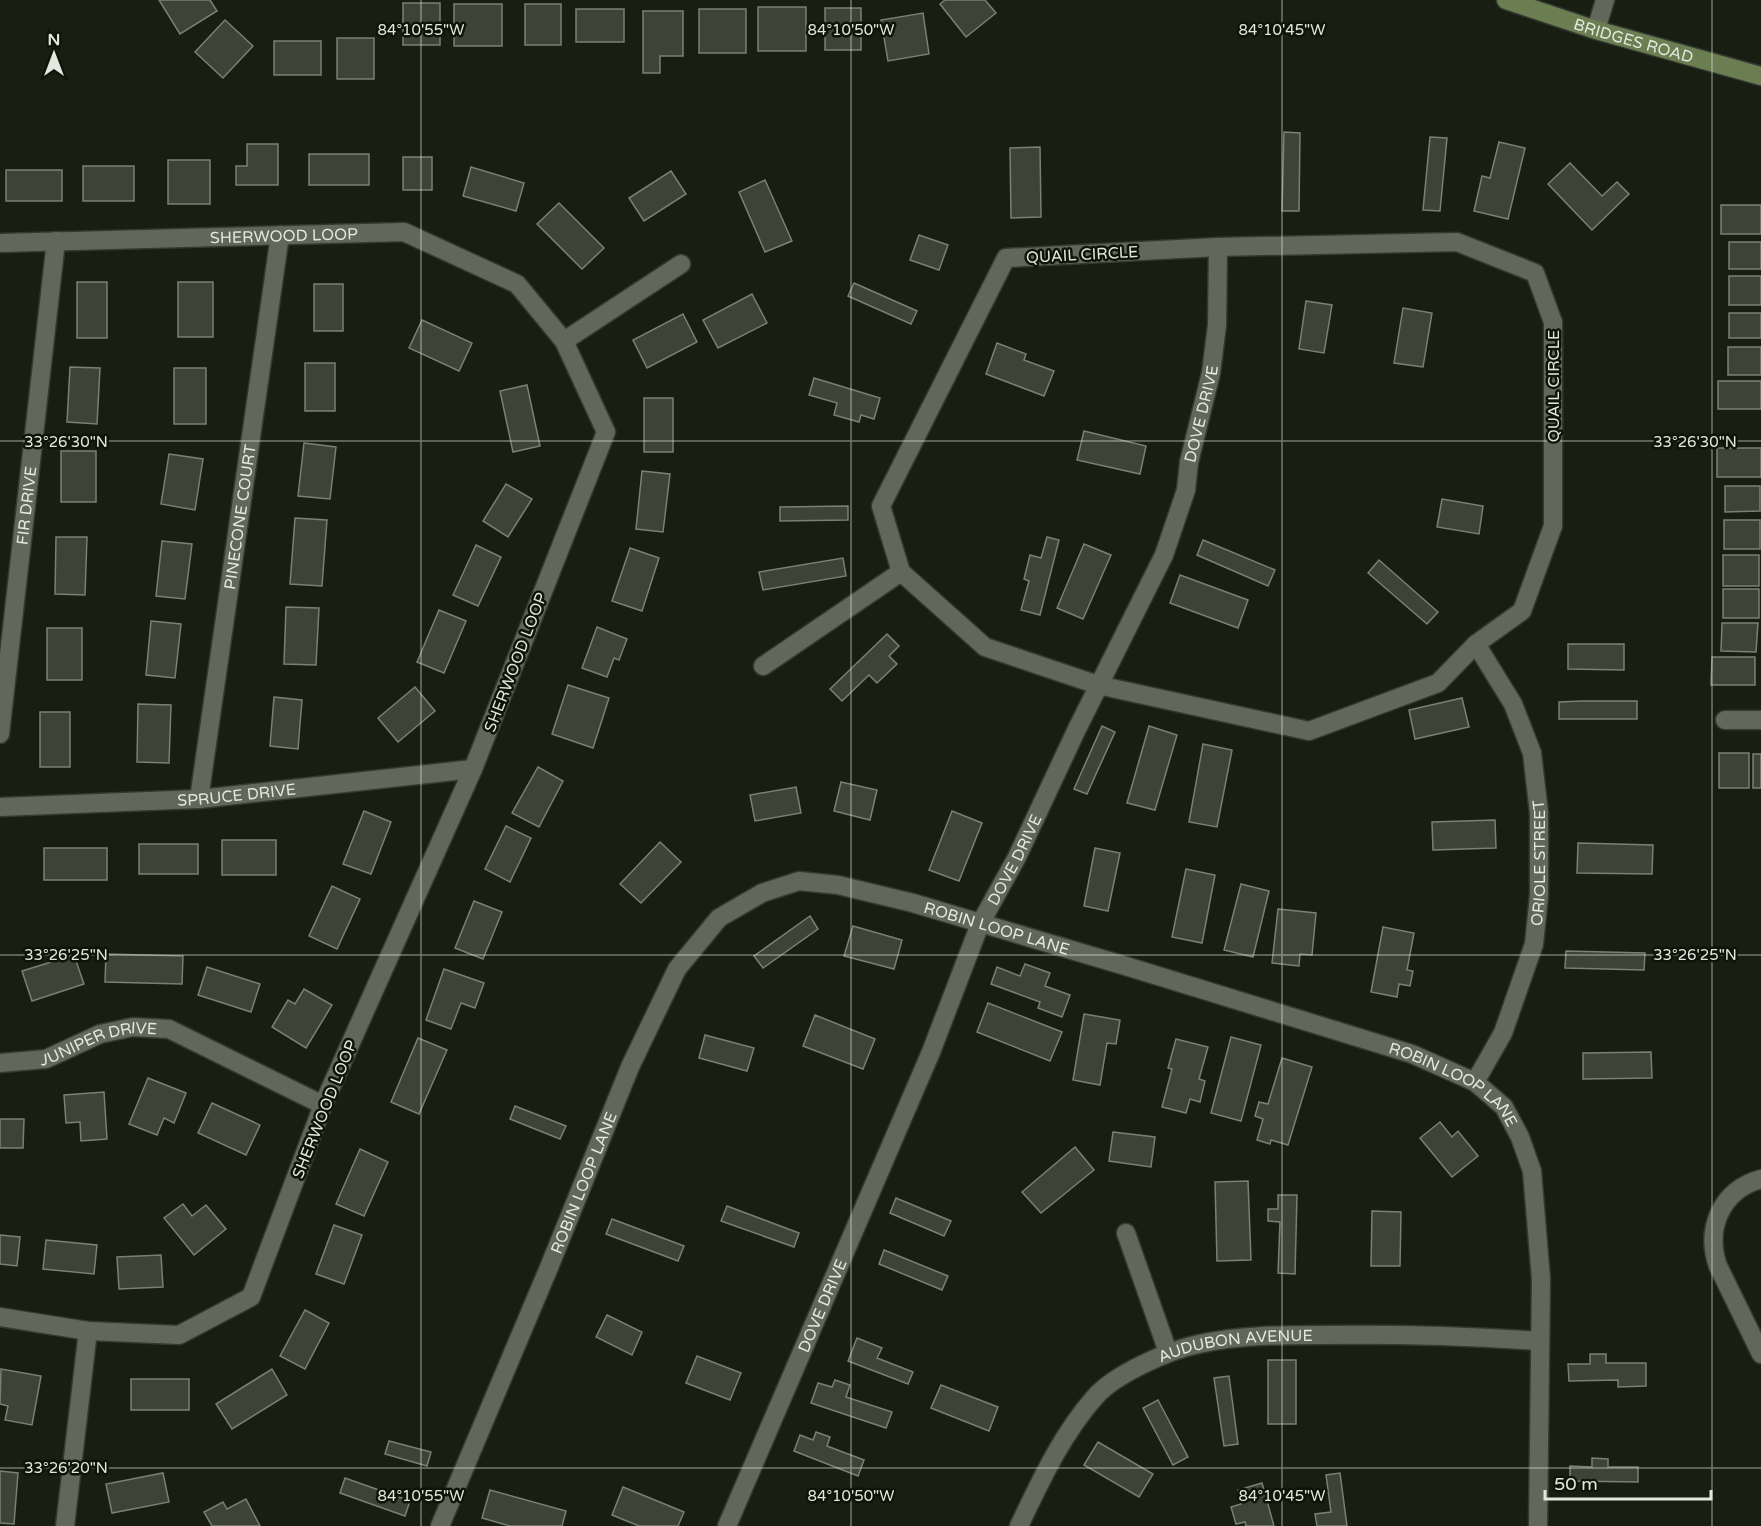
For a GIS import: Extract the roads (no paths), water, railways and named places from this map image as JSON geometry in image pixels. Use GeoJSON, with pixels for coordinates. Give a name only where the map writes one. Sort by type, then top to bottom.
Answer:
{"type":"FeatureCollection","features":[{"type":"Feature","properties":{"kind":"street","name":"BRIDGES ROAD"},"geometry":{"type":"LineString","coordinates":[[1506,0],[1596,30],[1761,76]]}},
{"type":"Feature","properties":{"kind":"street"},"geometry":{"type":"LineString","coordinates":[[1596,30],[1605,0]]}},
{"type":"Feature","properties":{"kind":"street","name":"SHERWOOD LOOP"},"geometry":{"type":"LineString","coordinates":[[0,243],[404,232],[517,284],[564,341],[606,432],[473,769],[323,1105],[251,1297],[179,1335],[88,1331],[0,1317]]}},
{"type":"Feature","properties":{"kind":"street","name":"PINECONE COURT"},"geometry":{"type":"LineString","coordinates":[[199,799],[280,235]]}},
{"type":"Feature","properties":{"kind":"street","name":"FIR DRIVE"},"geometry":{"type":"LineString","coordinates":[[0,734],[56,241]]}},
{"type":"Feature","properties":{"kind":"street","name":"QUAIL CIRCLE"},"geometry":{"type":"LineString","coordinates":[[1457,242],[1535,273],[1553,321],[1553,526],[1522,611],[1476,644],[1438,683],[1308,731],[1098,686],[985,647],[901,572],[881,506],[1006,258],[1218,247],[1457,242]]}},
{"type":"Feature","properties":{"kind":"street","name":"DOVE DRIVE"},"geometry":{"type":"LineString","coordinates":[[727,1526],[934,1044],[980,924],[1017,857],[1098,686],[1164,555],[1186,490],[1189,462],[1211,372],[1217,325],[1218,247]]}},
{"type":"Feature","properties":{"kind":"street"},"geometry":{"type":"LineString","coordinates":[[564,341],[681,264]]}},
{"type":"Feature","properties":{"kind":"street"},"geometry":{"type":"LineString","coordinates":[[763,666],[901,572]]}},
{"type":"Feature","properties":{"kind":"street","name":"ORIOLE STREET"},"geometry":{"type":"LineString","coordinates":[[1475,1082],[1503,1033],[1534,944],[1539,895],[1539,824],[1532,753],[1513,704],[1476,644]]}},
{"type":"Feature","properties":{"kind":"street"},"geometry":{"type":"LineString","coordinates":[[1725,720],[1761,720]]}},
{"type":"Feature","properties":{"kind":"street","name":"SPRUCE DRIVE"},"geometry":{"type":"LineString","coordinates":[[0,807],[199,799],[473,769]]}},
{"type":"Feature","properties":{"kind":"street","name":"ROBIN LOOP LANE"},"geometry":{"type":"LineString","coordinates":[[440,1526],[550,1265],[630,1067],[677,969],[719,918],[762,893],[799,881],[838,885],[892,898],[1130,967],[1412,1054],[1475,1082],[1504,1107],[1520,1137],[1533,1171],[1541,1278],[1538,1526]]}},
{"type":"Feature","properties":{"kind":"street","name":"JUNIPER DRIVE"},"geometry":{"type":"LineString","coordinates":[[0,1063],[46,1059],[100,1034],[133,1027],[169,1029],[323,1105]]}},
{"type":"Feature","properties":{"kind":"street"},"geometry":{"type":"LineString","coordinates":[[1761,1179],[1741,1188],[1722,1206],[1716,1220],[1713,1245],[1718,1266],[1761,1354]]}},
{"type":"Feature","properties":{"kind":"street"},"geometry":{"type":"LineString","coordinates":[[1126,1233],[1168,1352]]}},
{"type":"Feature","properties":{"kind":"street"},"geometry":{"type":"LineString","coordinates":[[65,1526],[88,1331]]}},
{"type":"Feature","properties":{"kind":"street","name":"AUDUBON AVENUE"},"geometry":{"type":"LineString","coordinates":[[1019,1526],[1057,1452],[1095,1396],[1112,1381],[1168,1352],[1199,1344],[1261,1336],[1353,1334],[1539,1341]]}}]}
